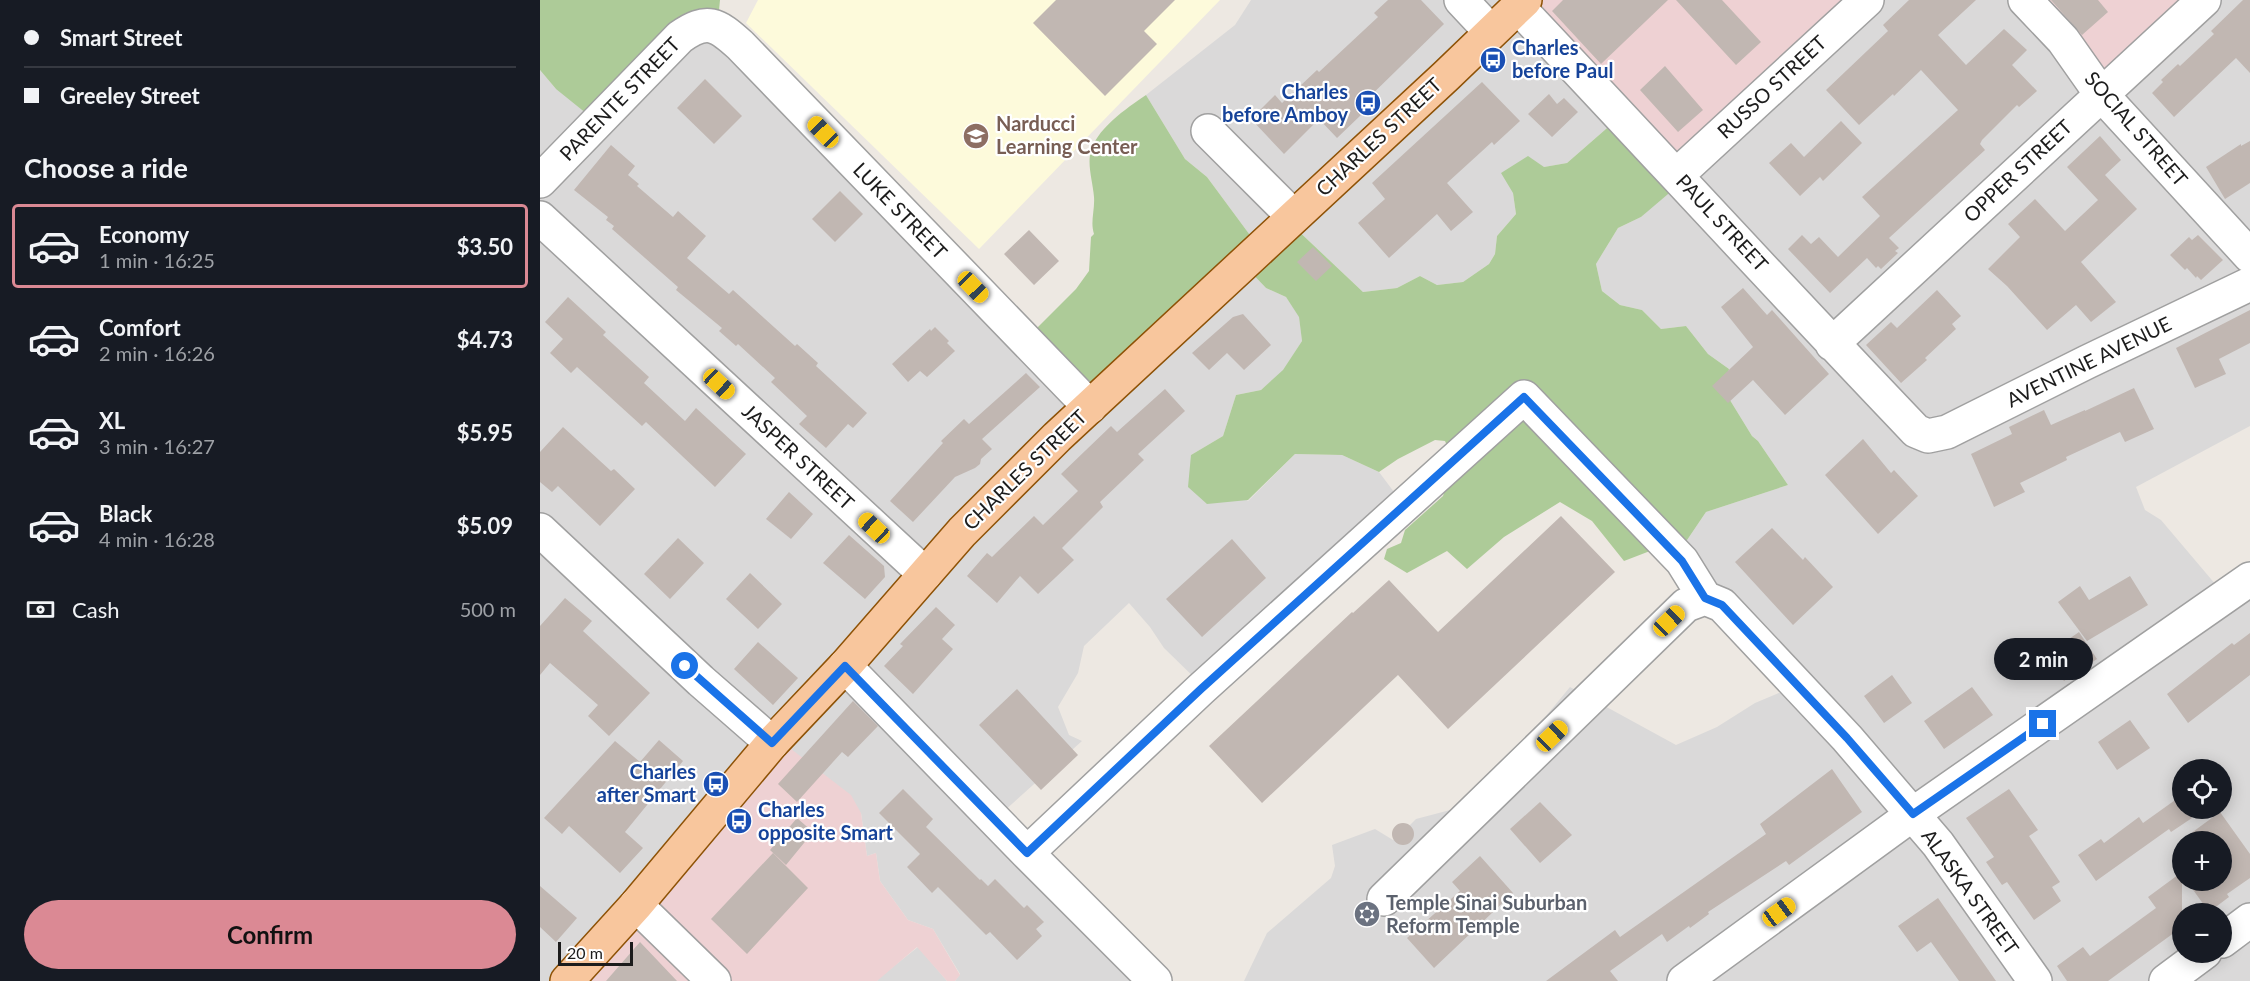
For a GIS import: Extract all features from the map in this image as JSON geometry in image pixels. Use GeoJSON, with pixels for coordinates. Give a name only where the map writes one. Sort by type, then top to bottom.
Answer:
{"type":"FeatureCollection","features":[{"type":"Feature","properties":{"kind":"main road","name":"CHARLES STREET"},"geometry":{"type":"LineString","coordinates":[[567,981],[636,905],[772,743],[845,666],[978,516],[1056,437],[1521,4]]}},
{"type":"Feature","properties":{"kind":"street"},"geometry":{"type":"LineString","coordinates":[[1461,0],[1491,32]]}},
{"type":"Feature","properties":{"kind":"street","name":"RUSSO STREET"},"geometry":{"type":"LineString","coordinates":[[1677,175],[1866,0]]}},
{"type":"Feature","properties":{"kind":"street","name":"SOCIAL STREET"},"geometry":{"type":"LineString","coordinates":[[2025,0],[2063,40],[2101,94],[2250,256]]}},
{"type":"Feature","properties":{"kind":"street","name":"OPPER STREET"},"geometry":{"type":"LineString","coordinates":[[1832,344],[2204,0]]}},
{"type":"Feature","properties":{"kind":"street","name":"PAUL STREET"},"geometry":{"type":"LineString","coordinates":[[1521,4],[1832,344],[1916,431],[1928,436]]}},
{"type":"Feature","properties":{"kind":"street","name":"PARENTE STREET"},"geometry":{"type":"LineString","coordinates":[[540,181],[661,54],[693,27],[704,24]]}},
{"type":"Feature","properties":{"kind":"street","name":"LUKE STREET"},"geometry":{"type":"LineString","coordinates":[[704,24],[727,33],[740,45],[1090,407]]}},
{"type":"Feature","properties":{"kind":"street"},"geometry":{"type":"LineString","coordinates":[[1208,131],[1293,216]]}},
{"type":"Feature","properties":{"kind":"street","name":"JASPER STREET"},"geometry":{"type":"LineString","coordinates":[[540,218],[925,574]]}},
{"type":"Feature","properties":{"kind":"street","name":"AVENTINE AVENUE"},"geometry":{"type":"LineString","coordinates":[[1928,436],[1947,432],[2250,284]]}},
{"type":"Feature","properties":{"kind":"street"},"geometry":{"type":"LineString","coordinates":[[1027,853],[1201,689],[1524,397],[1682,561],[1705,598],[1686,605],[1384,899]]}},
{"type":"Feature","properties":{"kind":"street"},"geometry":{"type":"LineString","coordinates":[[540,530],[701,681],[772,743]]}},
{"type":"Feature","properties":{"kind":"street"},"geometry":{"type":"LineString","coordinates":[[1684,981],[1913,814],[2250,579]]}},
{"type":"Feature","properties":{"kind":"street","name":"ALASKA STREET"},"geometry":{"type":"LineString","coordinates":[[1705,598],[1722,605],[1847,738],[1913,814],[1938,844],[2035,981]]}},
{"type":"Feature","properties":{"kind":"street"},"geometry":{"type":"LineString","coordinates":[[845,666],[1155,981]]}},
{"type":"Feature","properties":{"kind":"street"},"geometry":{"type":"LineString","coordinates":[[636,905],[714,981]]}},
{"type":"Feature","properties":{"kind":"street"},"geometry":{"type":"LineString","coordinates":[[2232,933],[2250,920]]}},
{"type":"Feature","properties":{"kind":"street"},"geometry":{"type":"LineString","coordinates":[[2166,981],[2190,963]]}},
{"type":"Feature","properties":{"kind":"shaded area","name":"Narducci Learning Center"},"geometry":{"type":"Polygon","coordinates":[[[758,0],[1220,0],[979,249],[746,23],[758,0]]]}},
{"type":"Feature","properties":{"kind":"shaded area"},"geometry":{"type":"Polygon","coordinates":[[[1251,0],[1528,0],[1622,115],[1567,163],[1544,167],[1513,193],[1516,214],[1497,236],[1495,254],[1489,264],[1463,282],[1437,285],[1420,276],[1397,288],[1363,292],[1291,224],[1258,246],[1207,177],[1185,159],[1146,95],[1235,25],[1251,0]]]}},
{"type":"Feature","properties":{"kind":"shaded area"},"geometry":{"type":"Polygon","coordinates":[[[1528,0],[1865,0],[1680,172],[1528,0]]]}},
{"type":"Feature","properties":{"kind":"shaded area"},"geometry":{"type":"Polygon","coordinates":[[[1865,0],[2250,0],[2250,426],[2136,487],[2145,510],[2161,520],[2222,592],[2250,573],[2250,981],[1244,981],[1267,933],[1331,878],[1335,866],[1332,845],[1375,829],[1393,840],[1416,819],[1473,804],[1570,687],[1676,745],[1717,727],[1755,703],[1791,688],[1683,546],[1706,512],[1788,485],[1758,441],[1752,436],[1725,392],[1729,369],[1708,354],[1686,326],[1661,329],[1642,310],[1620,305],[1602,291],[1596,264],[1618,228],[1641,217],[1865,0]]]}},
{"type":"Feature","properties":{"kind":"shaded area"},"geometry":{"type":"Polygon","coordinates":[[[2020,0],[2201,0],[2110,85],[2020,0]]]}},
{"type":"Feature","properties":{"kind":"shaded area"},"geometry":{"type":"Polygon","coordinates":[[[717,30],[1031,334],[1244,265],[1266,288],[1286,297],[1299,316],[1302,341],[1283,371],[1261,390],[1236,395],[1223,436],[1191,455],[1248,501],[1295,454],[1342,455],[1379,472],[1400,500],[1205,688],[1164,648],[1150,627],[1129,603],[1084,646],[1078,673],[1058,707],[1069,735],[1082,741],[1003,812],[1166,981],[955,981],[960,974],[933,929],[908,920],[880,881],[876,853],[867,856],[861,813],[565,981],[540,981],[540,70],[556,89],[667,51],[717,30]]]}},
{"type":"Feature","properties":{"kind":"shaded area"},"geometry":{"type":"Polygon","coordinates":[[[782,742],[851,795],[861,813],[867,856],[876,853],[880,881],[908,920],[933,929],[960,975],[955,981],[947,981],[917,947],[877,981],[565,981],[782,742]]]}},
{"type":"Feature","properties":{"kind":"shaded area"},"geometry":{"type":"Polygon","coordinates":[[[918,947],[947,981],[877,981],[879,978],[918,947]]]}},
{"type":"Feature","properties":{"kind":"green space"},"geometry":{"type":"Polygon","coordinates":[[[540,0],[720,0],[717,30],[690,37],[597,122],[556,89],[540,70],[540,0]]]}},
{"type":"Feature","properties":{"kind":"green space"},"geometry":{"type":"Polygon","coordinates":[[[1146,95],[1185,159],[1207,177],[1258,246],[1291,224],[1363,292],[1397,288],[1420,276],[1437,285],[1463,282],[1489,264],[1495,254],[1497,236],[1516,214],[1513,193],[1501,173],[1528,156],[1544,167],[1567,163],[1622,115],[1681,183],[1641,217],[1618,228],[1596,264],[1602,291],[1620,305],[1642,310],[1661,329],[1686,326],[1708,354],[1729,369],[1725,392],[1752,436],[1758,441],[1788,485],[1706,512],[1683,546],[1650,551],[1624,561],[1592,521],[1560,502],[1504,537],[1467,569],[1447,551],[1407,573],[1384,559],[1387,549],[1401,543],[1405,530],[1443,496],[1454,461],[1445,441],[1435,440],[1398,459],[1379,472],[1342,455],[1295,454],[1248,500],[1207,504],[1188,487],[1191,455],[1223,436],[1236,395],[1261,390],[1283,370],[1302,341],[1299,317],[1286,297],[1266,288],[1244,265],[1094,398],[1031,334],[1076,289],[1089,271],[1091,237],[1094,234],[1092,225],[1094,197],[1090,171],[1090,155],[1093,146],[1112,120],[1146,95]]]}},
{"type":"Feature","properties":{"kind":"building"},"geometry":{"type":"Polygon","coordinates":[[[1056,0],[1175,0],[1144,31],[1157,44],[1105,96],[1033,23],[1056,0]]]}},
{"type":"Feature","properties":{"kind":"building"},"geometry":{"type":"Polygon","coordinates":[[[1388,0],[1421,0],[1444,24],[1356,110],[1361,115],[1337,138],[1319,119],[1284,154],[1251,119],[1275,95],[1282,103],[1317,70],[1319,72],[1378,17],[1374,13],[1388,0]]]}},
{"type":"Feature","properties":{"kind":"building"},"geometry":{"type":"Polygon","coordinates":[[[1563,0],[1668,0],[1601,64],[1552,11],[1563,0]]]}},
{"type":"Feature","properties":{"kind":"building"},"geometry":{"type":"Polygon","coordinates":[[[1676,0],[1722,0],[1761,42],[1736,65],[1676,0]]]}},
{"type":"Feature","properties":{"kind":"building"},"geometry":{"type":"Polygon","coordinates":[[[1909,0],[1976,0],[1938,35],[1966,65],[2004,29],[2027,50],[2012,65],[2037,91],[2019,107],[2017,105],[1982,140],[1980,144],[1985,150],[1889,238],[1899,248],[1895,251],[1898,253],[1881,269],[1878,266],[1876,268],[1867,258],[1830,293],[1788,249],[1802,235],[1811,244],[1819,237],[1838,257],[1880,216],[1862,197],[1958,110],[1921,70],[1859,125],[1826,90],[1888,31],[1883,25],[1909,0]]]}},
{"type":"Feature","properties":{"kind":"building"},"geometry":{"type":"Polygon","coordinates":[[[2051,0],[2098,0],[2108,12],[2082,35],[2051,0]]]}},
{"type":"Feature","properties":{"kind":"building"},"geometry":{"type":"Polygon","coordinates":[[[2243,0],[2250,0],[2250,73],[2236,58],[2174,117],[2152,93],[2163,82],[2161,80],[2178,64],[2180,66],[2214,34],[2211,31],[2243,0]]]}},
{"type":"Feature","properties":{"kind":"building"},"geometry":{"type":"Polygon","coordinates":[[[1665,66],[1703,110],[1678,132],[1640,90],[1665,66]]]}},
{"type":"Feature","properties":{"kind":"building"},"geometry":{"type":"Polygon","coordinates":[[[705,79],[742,116],[714,144],[677,108],[705,79]]]}},
{"type":"Feature","properties":{"kind":"building"},"geometry":{"type":"Polygon","coordinates":[[[1482,82],[1520,121],[1494,145],[1492,142],[1447,183],[1473,212],[1451,231],[1437,214],[1389,258],[1358,223],[1385,199],[1372,183],[1482,82]]]}},
{"type":"Feature","properties":{"kind":"building"},"geometry":{"type":"Polygon","coordinates":[[[1549,94],[1557,104],[1564,98],[1578,112],[1552,137],[1528,114],[1549,94]]]}},
{"type":"Feature","properties":{"kind":"building"},"geometry":{"type":"Polygon","coordinates":[[[1841,121],[1862,143],[1823,181],[1820,177],[1800,196],[1769,163],[1791,143],[1804,157],[1841,121]]]}},
{"type":"Feature","properties":{"kind":"building"},"geometry":{"type":"Polygon","coordinates":[[[2100,136],[2121,160],[2105,175],[2137,209],[2081,262],[2116,302],[2091,322],[2076,305],[2047,330],[2007,286],[1988,269],[2020,237],[2008,224],[2035,199],[2065,231],[2098,200],[2067,167],[2100,136]]]}},
{"type":"Feature","properties":{"kind":"building"},"geometry":{"type":"Polygon","coordinates":[[[2250,141],[2250,183],[2225,199],[2206,167],[2241,144],[2241,146],[2250,141]]]}},
{"type":"Feature","properties":{"kind":"building"},"geometry":{"type":"Polygon","coordinates":[[[611,145],[635,166],[628,175],[639,184],[637,186],[673,217],[678,211],[706,236],[687,258],[729,294],[733,290],[795,346],[797,344],[818,363],[816,366],[867,413],[853,428],[848,424],[826,448],[799,424],[807,416],[771,382],[775,378],[738,344],[736,346],[719,331],[722,328],[676,290],[678,287],[612,229],[614,226],[606,220],[608,217],[574,190],[611,145]]]}},
{"type":"Feature","properties":{"kind":"building"},"geometry":{"type":"Polygon","coordinates":[[[840,191],[863,214],[835,242],[812,219],[840,191]]]}},
{"type":"Feature","properties":{"kind":"building"},"geometry":{"type":"Polygon","coordinates":[[[1029,230],[1059,261],[1034,285],[1004,254],[1029,230]]]}},
{"type":"Feature","properties":{"kind":"building"},"geometry":{"type":"Polygon","coordinates":[[[2198,235],[2223,260],[2201,280],[2187,268],[2185,270],[2170,255],[2189,237],[2192,240],[2198,235]]]}},
{"type":"Feature","properties":{"kind":"building"},"geometry":{"type":"Polygon","coordinates":[[[1313,247],[1332,266],[1316,281],[1297,262],[1313,247]]]}},
{"type":"Feature","properties":{"kind":"building"},"geometry":{"type":"Polygon","coordinates":[[[1743,288],[1767,315],[1772,310],[1829,374],[1785,415],[1753,380],[1728,403],[1712,386],[1753,347],[1721,307],[1743,288]]]}},
{"type":"Feature","properties":{"kind":"building"},"geometry":{"type":"Polygon","coordinates":[[[1937,290],[1961,316],[1952,324],[1956,329],[1925,358],[1927,360],[1901,383],[1866,345],[1891,322],[1897,328],[1937,290]]]}},
{"type":"Feature","properties":{"kind":"building"},"geometry":{"type":"Polygon","coordinates":[[[568,297],[606,332],[603,335],[649,377],[644,383],[685,421],[696,408],[746,454],[715,487],[646,422],[642,426],[577,367],[571,373],[550,353],[563,339],[545,322],[568,297]]]}},
{"type":"Feature","properties":{"kind":"building"},"geometry":{"type":"Polygon","coordinates":[[[2250,310],[2250,343],[2219,359],[2226,374],[2195,388],[2176,348],[2250,310]]]}},
{"type":"Feature","properties":{"kind":"building"},"geometry":{"type":"Polygon","coordinates":[[[1243,314],[1271,345],[1244,370],[1227,353],[1209,370],[1192,353],[1233,317],[1243,314]]]}},
{"type":"Feature","properties":{"kind":"building"},"geometry":{"type":"Polygon","coordinates":[[[935,327],[955,351],[927,377],[920,371],[908,382],[892,364],[935,327]]]}},
{"type":"Feature","properties":{"kind":"building"},"geometry":{"type":"Polygon","coordinates":[[[1026,373],[1040,387],[982,439],[992,449],[981,459],[980,464],[955,477],[913,522],[890,501],[943,443],[941,441],[964,419],[969,424],[1026,373]]]}},
{"type":"Feature","properties":{"kind":"building"},"geometry":{"type":"Polygon","coordinates":[[[2134,388],[2154,429],[2125,442],[2120,432],[2066,457],[2067,460],[2020,483],[2025,492],[1994,507],[1971,454],[2012,434],[2009,427],[2044,410],[2051,425],[2134,388]]]}},
{"type":"Feature","properties":{"kind":"building"},"geometry":{"type":"Polygon","coordinates":[[[1165,389],[1185,411],[1138,454],[1144,460],[1100,502],[1103,507],[1062,548],[1074,560],[1038,594],[1020,576],[997,603],[967,576],[987,553],[992,557],[1034,516],[1043,525],[1078,491],[1061,474],[1111,426],[1117,432],[1165,389]]]}},
{"type":"Feature","properties":{"kind":"building"},"geometry":{"type":"Polygon","coordinates":[[[563,427],[611,471],[614,469],[635,489],[600,526],[558,486],[552,492],[540,482],[540,452],[563,427]]]}},
{"type":"Feature","properties":{"kind":"building"},"geometry":{"type":"Polygon","coordinates":[[[1863,439],[1891,473],[1894,470],[1918,496],[1878,534],[1825,475],[1863,439]]]}},
{"type":"Feature","properties":{"kind":"building"},"geometry":{"type":"Polygon","coordinates":[[[789,492],[813,514],[791,539],[766,519],[789,492]]]}},
{"type":"Feature","properties":{"kind":"building"},"geometry":{"type":"Polygon","coordinates":[[[1561,516],[1615,572],[1448,729],[1398,675],[1262,803],[1209,746],[1389,580],[1438,632],[1561,516]]]}},
{"type":"Feature","properties":{"kind":"building"},"geometry":{"type":"Polygon","coordinates":[[[1772,528],[1803,560],[1805,557],[1833,587],[1793,625],[1735,562],[1772,528]]]}},
{"type":"Feature","properties":{"kind":"building"},"geometry":{"type":"Polygon","coordinates":[[[849,535],[884,566],[885,577],[865,599],[823,563],[849,535]]]}},
{"type":"Feature","properties":{"kind":"building"},"geometry":{"type":"Polygon","coordinates":[[[678,538],[704,563],[670,599],[644,574],[678,538]]]}},
{"type":"Feature","properties":{"kind":"building"},"geometry":{"type":"Polygon","coordinates":[[[1232,539],[1266,578],[1202,637],[1166,599],[1232,539]]]}},
{"type":"Feature","properties":{"kind":"building"},"geometry":{"type":"Polygon","coordinates":[[[750,573],[782,604],[758,629],[726,599],[750,573]]]}},
{"type":"Feature","properties":{"kind":"building"},"geometry":{"type":"Polygon","coordinates":[[[2130,576],[2148,605],[2087,641],[2058,602],[2080,586],[2089,600],[2130,576]]]}},
{"type":"Feature","properties":{"kind":"building"},"geometry":{"type":"Polygon","coordinates":[[[565,598],[592,621],[583,631],[650,693],[609,736],[588,716],[598,705],[550,663],[540,675],[540,626],[565,598]]]}},
{"type":"Feature","properties":{"kind":"building"},"geometry":{"type":"Polygon","coordinates":[[[936,607],[955,625],[942,639],[953,649],[913,694],[884,666],[903,646],[900,644],[936,607]]]}},
{"type":"Feature","properties":{"kind":"building"},"geometry":{"type":"Polygon","coordinates":[[[2079,632],[2097,659],[2064,681],[2046,655],[2079,632]]]}},
{"type":"Feature","properties":{"kind":"building"},"geometry":{"type":"Polygon","coordinates":[[[2250,633],[2250,675],[2188,723],[2167,694],[2232,643],[2234,645],[2250,633]]]}},
{"type":"Feature","properties":{"kind":"building"},"geometry":{"type":"Polygon","coordinates":[[[758,642],[798,678],[773,705],[734,669],[758,642]]]}},
{"type":"Feature","properties":{"kind":"building"},"geometry":{"type":"Polygon","coordinates":[[[1892,675],[1912,703],[1884,723],[1864,696],[1892,675]]]}},
{"type":"Feature","properties":{"kind":"building"},"geometry":{"type":"Polygon","coordinates":[[[1972,687],[1993,715],[1944,749],[1924,721],[1972,687]]]}},
{"type":"Feature","properties":{"kind":"building"},"geometry":{"type":"Polygon","coordinates":[[[1017,689],[1078,755],[1041,790],[979,725],[1017,689]]]}},
{"type":"Feature","properties":{"kind":"building"},"geometry":{"type":"Polygon","coordinates":[[[853,701],[878,726],[848,757],[842,752],[797,802],[778,784],[853,701]]]}},
{"type":"Feature","properties":{"kind":"building"},"geometry":{"type":"Polygon","coordinates":[[[2130,720],[2150,748],[2117,770],[2098,742],[2130,720]]]}},
{"type":"Feature","properties":{"kind":"building"},"geometry":{"type":"Polygon","coordinates":[[[659,740],[683,761],[625,832],[643,848],[620,873],[569,826],[562,834],[544,818],[615,741],[640,762],[659,740]]]}},
{"type":"Feature","properties":{"kind":"building"},"geometry":{"type":"Polygon","coordinates":[[[1832,769],[1862,812],[1789,865],[1786,861],[1708,912],[1709,914],[1690,928],[1689,926],[1667,942],[1662,934],[1610,971],[1618,981],[1546,981],[1615,930],[1620,937],[1766,834],[1760,824],[1832,769]]]}},
{"type":"Feature","properties":{"kind":"building"},"geometry":{"type":"Polygon","coordinates":[[[903,789],[933,819],[926,827],[980,880],[988,886],[995,879],[1024,908],[1027,905],[1044,922],[1036,929],[1042,936],[1017,960],[990,932],[986,935],[938,887],[932,893],[907,867],[920,854],[879,813],[903,789]]]}},
{"type":"Feature","properties":{"kind":"building"},"geometry":{"type":"Polygon","coordinates":[[[2009,789],[2038,830],[2029,836],[2060,882],[2052,887],[2061,901],[2034,920],[2007,882],[2002,885],[1986,862],[1994,857],[1966,818],[2009,789]]]}},
{"type":"Feature","properties":{"kind":"building"},"geometry":{"type":"Polygon","coordinates":[[[1540,802],[1572,835],[1540,863],[1510,829],[1540,802]]]}},
{"type":"Feature","properties":{"kind":"building"},"geometry":{"type":"Polygon","coordinates":[[[2172,802],[2172,819],[2190,819],[2171,832],[2169,829],[2096,881],[2078,855],[2101,839],[2104,843],[2139,817],[2143,823],[2172,802]]]}},
{"type":"Feature","properties":{"kind":"building"},"geometry":{"type":"Polygon","coordinates":[[[797,818],[813,832],[786,865],[770,850],[797,818]]]}},
{"type":"Feature","properties":{"kind":"building"},"geometry":{"type":"Polygon","coordinates":[[[2210,819],[2225,819],[2250,854],[2250,878],[2232,891],[2232,831],[2194,831],[2210,819]]]}},
{"type":"Feature","properties":{"kind":"building"},"geometry":{"type":"Polygon","coordinates":[[[1403,823],[1411,826],[1414,834],[1411,842],[1403,845],[1395,842],[1392,834],[1395,826],[1403,823]]]}},
{"type":"Feature","properties":{"kind":"building"},"geometry":{"type":"Polygon","coordinates":[[[773,853],[808,888],[747,954],[711,919],[773,853]]]}},
{"type":"Feature","properties":{"kind":"building"},"geometry":{"type":"Polygon","coordinates":[[[1480,856],[1513,893],[1434,968],[1407,938],[1460,891],[1452,882],[1480,856]]]}},
{"type":"Feature","properties":{"kind":"building"},"geometry":{"type":"Polygon","coordinates":[[[2172,879],[2172,891],[2182,891],[2182,903],[2172,903],[2172,934],[2108,981],[2067,981],[2057,966],[2083,947],[2090,956],[2156,908],[2148,897],[2172,879]]]}},
{"type":"Feature","properties":{"kind":"building"},"geometry":{"type":"Polygon","coordinates":[[[540,886],[577,918],[556,942],[540,927],[540,886]]]}},
{"type":"Feature","properties":{"kind":"building"},"geometry":{"type":"Polygon","coordinates":[[[2194,891],[2231,891],[2227,894],[2229,897],[2221,903],[2203,903],[2194,891]]]}},
{"type":"Feature","properties":{"kind":"building"},"geometry":{"type":"Polygon","coordinates":[[[1938,898],[1996,981],[1959,981],[1931,942],[1917,952],[1898,926],[1938,898]]]}},
{"type":"Feature","properties":{"kind":"building"},"geometry":{"type":"Polygon","coordinates":[[[640,942],[677,981],[606,981],[640,942]]]}},
{"type":"Feature","properties":{"kind":"place","name":"Charles before Paul"},"geometry":{"type":"Point","coordinates":[1493,60]}},
{"type":"Feature","properties":{"kind":"place","name":"Charles before Amboy"},"geometry":{"type":"Point","coordinates":[1368,103]}},
{"type":"Feature","properties":{"kind":"place","name":"Narducci Learning Center"},"geometry":{"type":"Point","coordinates":[976,136]}},
{"type":"Feature","properties":{"kind":"place","name":"Charles after Smart"},"geometry":{"type":"Point","coordinates":[716,784]}},
{"type":"Feature","properties":{"kind":"place","name":"Charles opposite Smart"},"geometry":{"type":"Point","coordinates":[739,821]}},
{"type":"Feature","properties":{"kind":"place","name":"Temple Sinai Suburban Reform Temple"},"geometry":{"type":"Point","coordinates":[1367,914]}},
{"type":"Feature","properties":{"kind":"route"},"geometry":{"type":"LineString","coordinates":[[685,666],[772,743],[845,666],[1027,853],[1201,689],[1524,397],[1682,561],[1705,598],[1722,605],[1847,738],[1913,814],[2043,724]]}}]}
